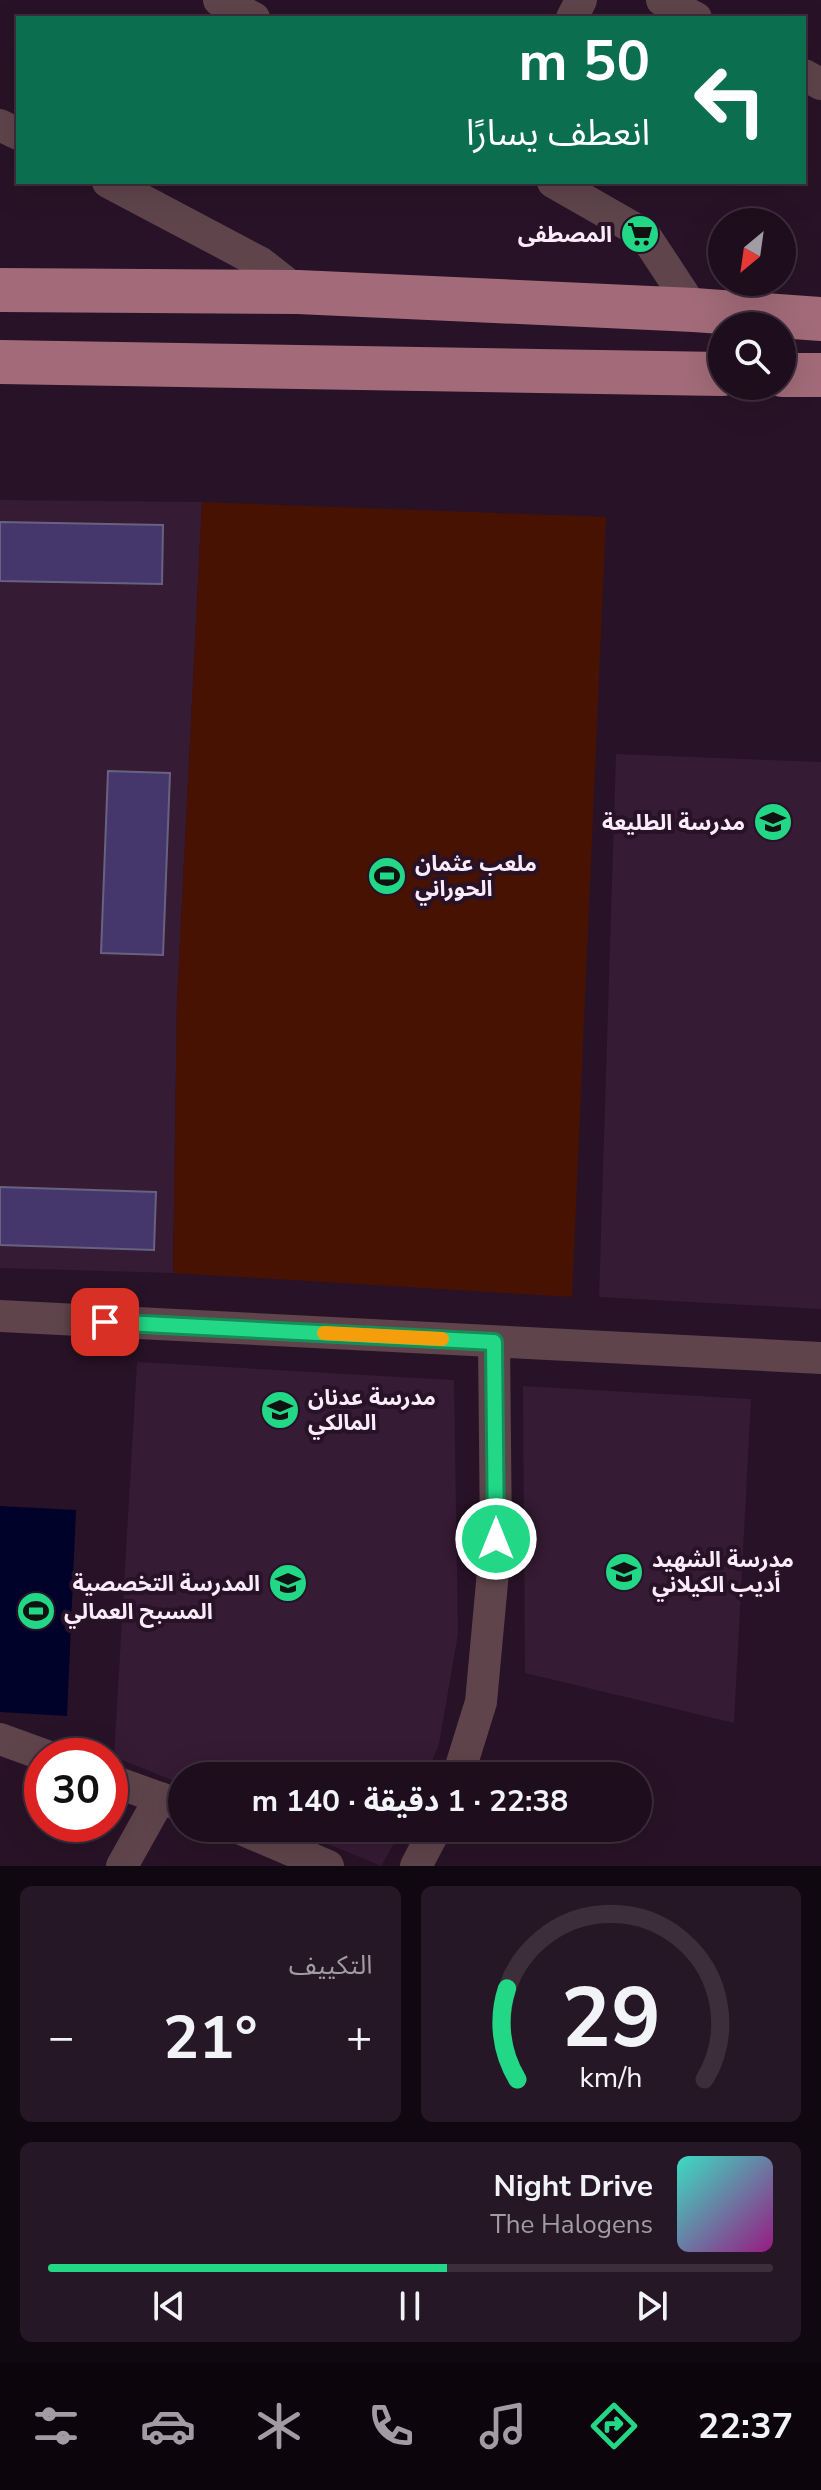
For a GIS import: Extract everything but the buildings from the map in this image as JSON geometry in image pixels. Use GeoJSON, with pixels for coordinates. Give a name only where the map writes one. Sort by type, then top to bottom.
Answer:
{"type":"FeatureCollection","features":[{"type":"Feature","properties":{"kind":"main road"},"geometry":{"type":"LineString","coordinates":[[0,290],[298,292],[694,310],[821,319]]}},
{"type":"Feature","properties":{"kind":"main road"},"geometry":{"type":"LineString","coordinates":[[0,362],[708,374]]}},
{"type":"Feature","properties":{"kind":"main road"},"geometry":{"type":"LineString","coordinates":[[796,375],[821,375]]}},
{"type":"Feature","properties":{"kind":"street"},"geometry":{"type":"LineString","coordinates":[[219,0],[250,16]]}},
{"type":"Feature","properties":{"kind":"street"},"geometry":{"type":"LineString","coordinates":[[662,0],[692,16]]}},
{"type":"Feature","properties":{"kind":"street"},"geometry":{"type":"LineString","coordinates":[[112,184],[261,263],[298,292]]}},
{"type":"Feature","properties":{"kind":"street"},"geometry":{"type":"LineString","coordinates":[[556,184],[644,234],[694,310]]}},
{"type":"Feature","properties":{"kind":"street"},"geometry":{"type":"LineString","coordinates":[[0,1316],[821,1358]]}},
{"type":"Feature","properties":{"kind":"street"},"geometry":{"type":"LineString","coordinates":[[462,1762],[481,1702],[494,1554],[494,1342]]}},
{"type":"Feature","properties":{"kind":"street"},"geometry":{"type":"LineString","coordinates":[[0,1739],[24,1748]]}},
{"type":"Feature","properties":{"kind":"street"},"geometry":{"type":"LineString","coordinates":[[128,1786],[168,1801]]}},
{"type":"Feature","properties":{"kind":"street"},"geometry":{"type":"LineString","coordinates":[[122,1866],[168,1806]]}},
{"type":"Feature","properties":{"kind":"street"},"geometry":{"type":"LineString","coordinates":[[272,1842],[328,1866]]}},
{"type":"Feature","properties":{"kind":"street"},"geometry":{"type":"LineString","coordinates":[[416,1866],[429,1842]]}},
{"type":"Feature","properties":{"kind":"shaded area"},"geometry":{"type":"Polygon","coordinates":[[[0,500],[202,502],[177,1002],[173,1273],[0,1268],[0,500]]]}},
{"type":"Feature","properties":{"kind":"shaded area","name":"ملعب عثمان الحوراني"},"geometry":{"type":"Polygon","coordinates":[[[202,502],[606,517],[572,1297],[173,1273],[177,1002],[202,502]]]}},
{"type":"Feature","properties":{"kind":"shaded area"},"geometry":{"type":"Polygon","coordinates":[[[616,754],[821,762],[821,1309],[599,1297],[616,754]]]}},
{"type":"Feature","properties":{"kind":"shaded area"},"geometry":{"type":"Polygon","coordinates":[[[137,1362],[454,1380],[458,1634],[439,1744],[432,1762],[168,1762],[168,1778],[128,1763],[128,1738],[115,1738],[137,1362]]]}},
{"type":"Feature","properties":{"kind":"shaded area"},"geometry":{"type":"Polygon","coordinates":[[[523,1386],[751,1399],[734,1723],[525,1673],[523,1386]]]}},
{"type":"Feature","properties":{"kind":"shaded area"},"geometry":{"type":"Polygon","coordinates":[[[323,1842],[395,1842],[381,1866],[323,1842]]]}},
{"type":"Feature","properties":{"kind":"water","name":"المسبح العمالي"},"geometry":{"type":"Polygon","coordinates":[[[0,1506],[76,1510],[67,1716],[0,1712],[0,1506]]]}},
{"type":"Feature","properties":{"kind":"slow traffic"},"geometry":{"type":"LineString","coordinates":[[324,1333],[442,1339]]}},
{"type":"Feature","properties":{"kind":"place","name":"المصطفى"},"geometry":{"type":"Point","coordinates":[640,234]}},
{"type":"Feature","properties":{"kind":"place","name":"مدرسة الطليعة"},"geometry":{"type":"Point","coordinates":[773,822]}},
{"type":"Feature","properties":{"kind":"place","name":"ملعب عثمان الحوراني"},"geometry":{"type":"Point","coordinates":[387,876]}},
{"type":"Feature","properties":{"kind":"place","name":"مدرسة عدنان المالكي"},"geometry":{"type":"Point","coordinates":[280,1410]}},
{"type":"Feature","properties":{"kind":"place","name":"مدرسة الشهيد أديب الكيلاني"},"geometry":{"type":"Point","coordinates":[624,1572]}},
{"type":"Feature","properties":{"kind":"place","name":"المدرسة التخصصية"},"geometry":{"type":"Point","coordinates":[288,1583]}},
{"type":"Feature","properties":{"kind":"place","name":"المسبح العمالي"},"geometry":{"type":"Point","coordinates":[36,1611]}},
{"type":"Feature","properties":{"kind":"route"},"geometry":{"type":"LineString","coordinates":[[105,1322],[494,1342],[496,1539]]}}]}
